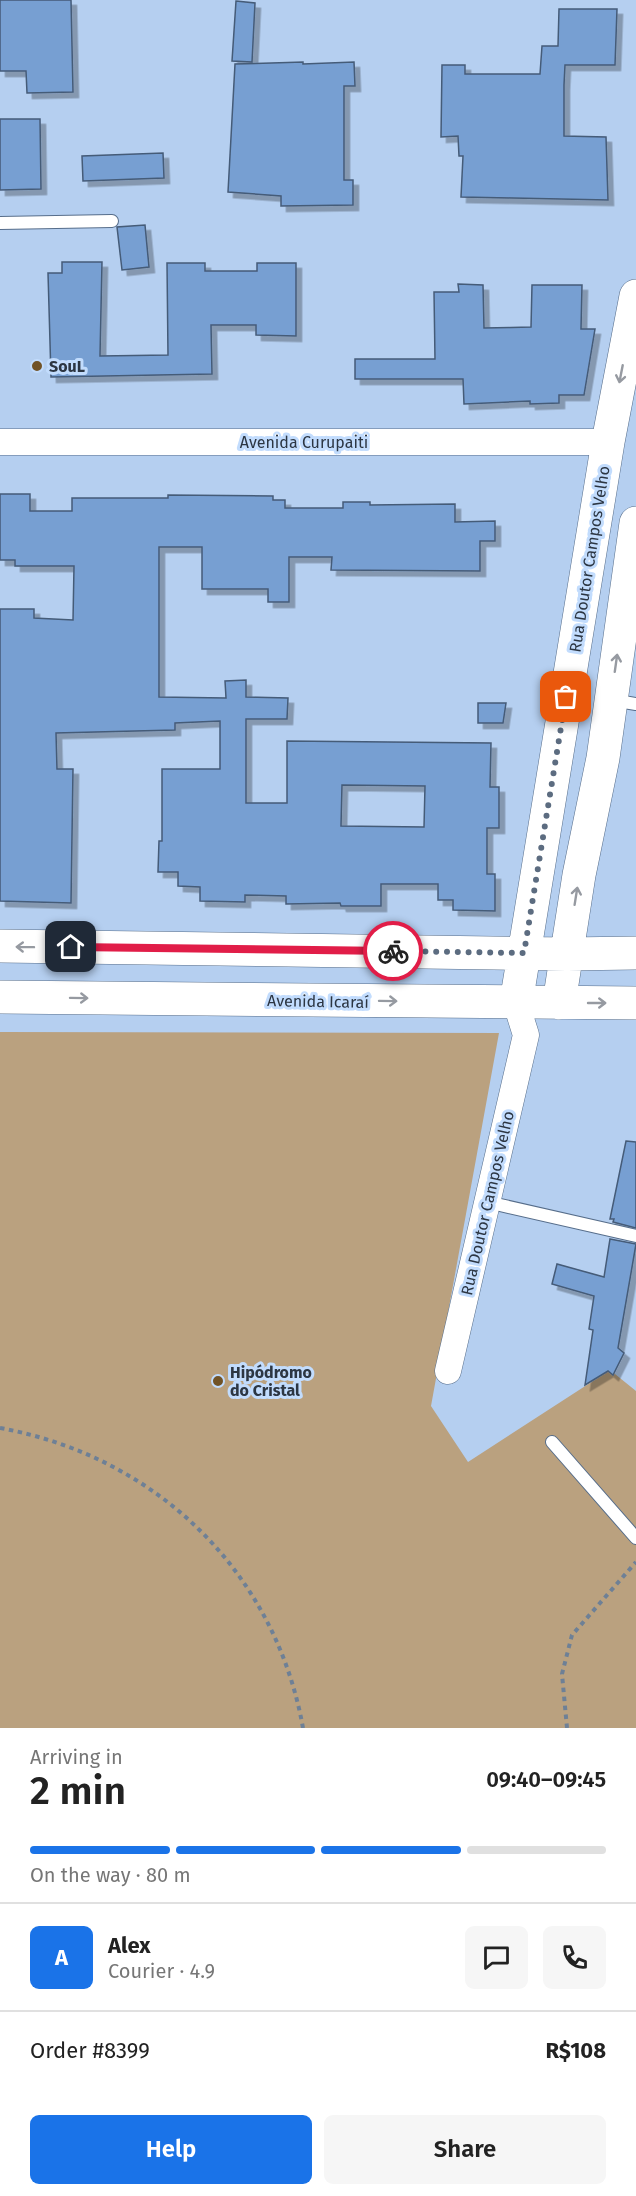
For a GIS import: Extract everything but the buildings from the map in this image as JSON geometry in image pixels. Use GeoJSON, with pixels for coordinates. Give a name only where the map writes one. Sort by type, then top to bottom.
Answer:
{"type":"FeatureCollection","features":[{"type":"Feature","properties":{"kind":"main road","name":"Rua Doutor Campos Velho"},"geometry":{"type":"LineString","coordinates":[[516,1002],[608,442],[636,296]]}},
{"type":"Feature","properties":{"kind":"main road"},"geometry":{"type":"LineString","coordinates":[[559,1003],[579,874],[603,758],[623,702],[636,523]]}},
{"type":"Feature","properties":{"kind":"main road"},"geometry":{"type":"LineString","coordinates":[[0,946],[636,953]]}},
{"type":"Feature","properties":{"kind":"main road","name":"Avenida Icaraí"},"geometry":{"type":"LineString","coordinates":[[0,997],[636,1003]]}},
{"type":"Feature","properties":{"kind":"street","name":"Avenida Curupaiti"},"geometry":{"type":"LineString","coordinates":[[0,442],[608,442]]}},
{"type":"Feature","properties":{"kind":"street","name":"Rua Doutor Campos Velho"},"geometry":{"type":"LineString","coordinates":[[448,1371],[526,1035],[516,1002]]}},
{"type":"Feature","properties":{"kind":"street"},"geometry":{"type":"LineString","coordinates":[[526,1035],[559,1003]]}},
{"type":"Feature","properties":{"kind":"lane"},"geometry":{"type":"LineString","coordinates":[[0,223],[112,221]]}},
{"type":"Feature","properties":{"kind":"lane"},"geometry":{"type":"LineString","coordinates":[[487,1202],[636,1236]]}},
{"type":"Feature","properties":{"kind":"lane"},"geometry":{"type":"LineString","coordinates":[[552,1442],[636,1538]]}},
{"type":"Feature","properties":{"kind":"path"},"geometry":{"type":"LineString","coordinates":[[0,1428],[60,1443],[103,1461],[158,1494],[200,1530],[237,1573],[258,1603],[275,1636],[288,1671],[303,1728]]}},
{"type":"Feature","properties":{"kind":"path"},"geometry":{"type":"LineString","coordinates":[[567,1728],[562,1674],[572,1635],[636,1562]]}},
{"type":"Feature","properties":{"kind":"shaded area","name":"Hipódromo do Cristal"},"geometry":{"type":"Polygon","coordinates":[[[0,1032],[499,1033],[431,1406],[468,1462],[610,1370],[636,1391],[636,1728],[0,1728],[0,1032]]]}},
{"type":"Feature","properties":{"kind":"way so far"},"geometry":{"type":"LineString","coordinates":[[393,951],[524,953],[566,697]]}},
{"type":"Feature","properties":{"kind":"place","name":"SouL"},"geometry":{"type":"Point","coordinates":[37,366]}},
{"type":"Feature","properties":{"kind":"place","name":"Hipódromo do Cristal"},"geometry":{"type":"Point","coordinates":[218,1381]}},
{"type":"Feature","properties":{"kind":"route"},"geometry":{"type":"LineString","coordinates":[[71,947],[393,951]]}}]}
